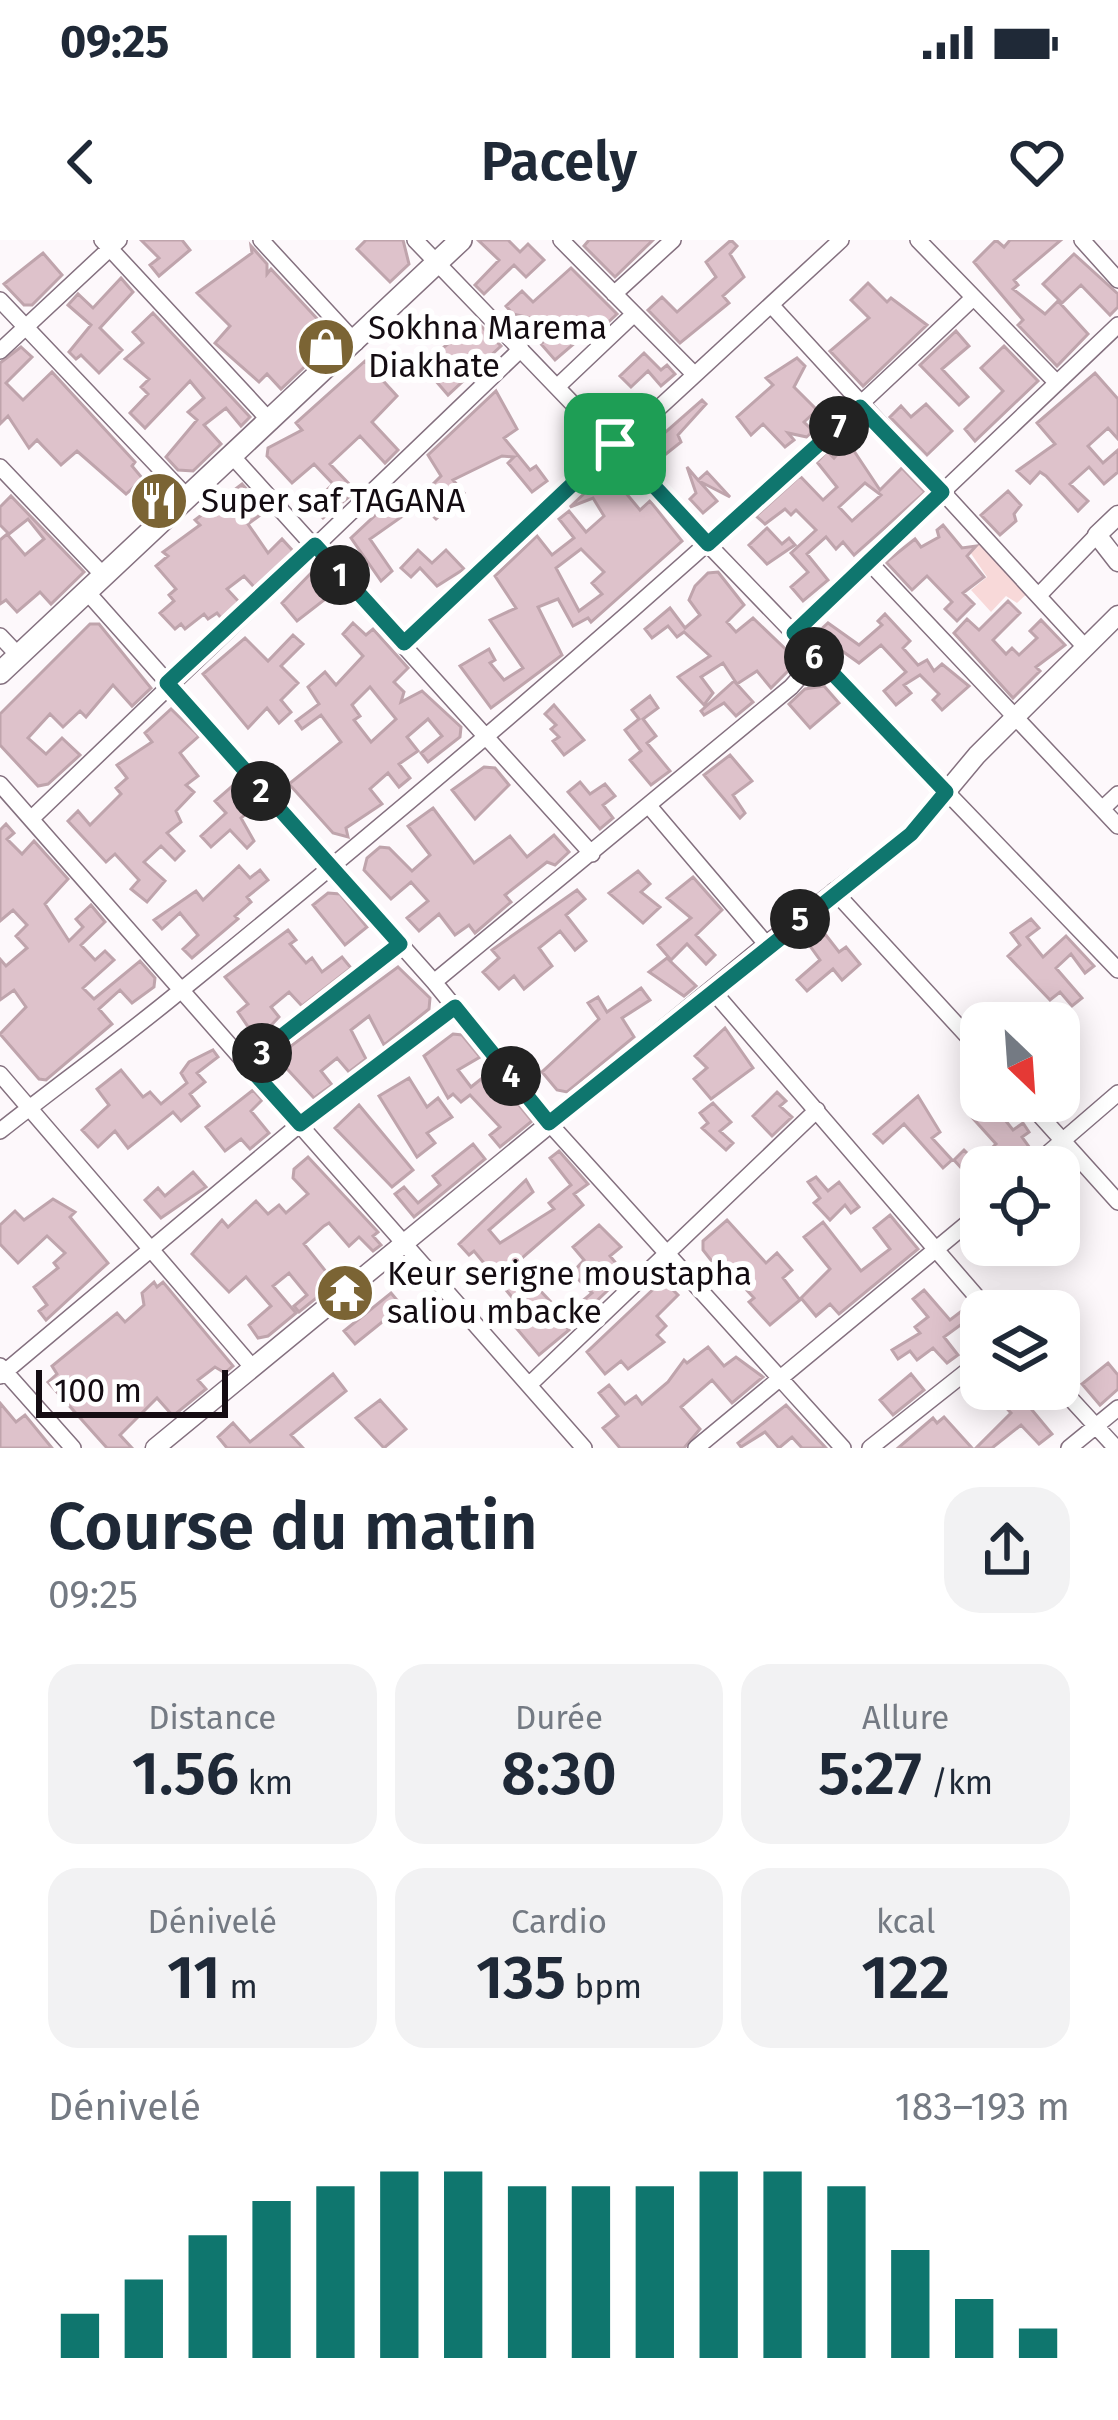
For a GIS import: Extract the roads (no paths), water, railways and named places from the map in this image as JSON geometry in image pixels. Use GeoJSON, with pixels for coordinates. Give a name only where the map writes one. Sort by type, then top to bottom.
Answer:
{"type":"FeatureCollection","features":[{"type":"Feature","properties":{"kind":"main road"},"geometry":{"type":"LineString","coordinates":[[0,674],[461,240]]}},
{"type":"Feature","properties":{"kind":"street"},"geometry":{"type":"LineString","coordinates":[[261,240],[356,343]]}},
{"type":"Feature","properties":{"kind":"street"},"geometry":{"type":"LineString","coordinates":[[415,240],[816,659],[1116,963]]}},
{"type":"Feature","properties":{"kind":"street"},"geometry":{"type":"LineString","coordinates":[[561,240],[694,374]]}},
{"type":"Feature","properties":{"kind":"street"},"geometry":{"type":"LineString","coordinates":[[614,294],[673,240]]}},
{"type":"Feature","properties":{"kind":"street"},"geometry":{"type":"LineString","coordinates":[[404,643],[842,240]]}},
{"type":"Feature","properties":{"kind":"street"},"geometry":{"type":"LineString","coordinates":[[918,240],[1057,383]]}},
{"type":"Feature","properties":{"kind":"street"},"geometry":{"type":"LineString","coordinates":[[1082,240],[1118,280]]}},
{"type":"Feature","properties":{"kind":"street"},"geometry":{"type":"LineString","coordinates":[[0,351],[110,243],[272,422]]}},
{"type":"Feature","properties":{"kind":"street"},"geometry":{"type":"LineString","coordinates":[[0,1132],[182,990],[486,738],[860,407],[973,298]]}},
{"type":"Feature","properties":{"kind":"street"},"geometry":{"type":"LineString","coordinates":[[0,300],[188,500]]}},
{"type":"Feature","properties":{"kind":"street"},"geometry":{"type":"LineString","coordinates":[[772,306],[860,407],[1041,593],[1085,647]]}},
{"type":"Feature","properties":{"kind":"street"},"geometry":{"type":"LineString","coordinates":[[558,386],[634,314]]}},
{"type":"Feature","properties":{"kind":"street"},"geometry":{"type":"LineString","coordinates":[[794,633],[1118,325]]}},
{"type":"Feature","properties":{"kind":"street"},"geometry":{"type":"LineString","coordinates":[[31,819],[167,683],[521,349]]}},
{"type":"Feature","properties":{"kind":"street"},"geometry":{"type":"LineString","coordinates":[[233,457],[592,854]]}},
{"type":"Feature","properties":{"kind":"street"},"geometry":{"type":"LineString","coordinates":[[0,467],[105,577]]}},
{"type":"Feature","properties":{"kind":"street"},"geometry":{"type":"LineString","coordinates":[[1041,593],[1118,515]]}},
{"type":"Feature","properties":{"kind":"street"},"geometry":{"type":"LineString","coordinates":[[1097,536],[1118,562]]}},
{"type":"Feature","properties":{"kind":"street"},"geometry":{"type":"LineString","coordinates":[[870,563],[1118,826]]}},
{"type":"Feature","properties":{"kind":"street"},"geometry":{"type":"LineString","coordinates":[[88,593],[434,982],[549,1123],[843,1448]]}},
{"type":"Feature","properties":{"kind":"street"},"geometry":{"type":"LineString","coordinates":[[155,1448],[767,945],[922,825],[946,792],[1118,614]]}},
{"type":"Feature","properties":{"kind":"street"},"geometry":{"type":"LineString","coordinates":[[0,636],[19,656]]}},
{"type":"Feature","properties":{"kind":"street"},"geometry":{"type":"LineString","coordinates":[[434,982],[791,687],[816,659]]}},
{"type":"Feature","properties":{"kind":"street"},"geometry":{"type":"LineString","coordinates":[[0,784],[584,1448]]}},
{"type":"Feature","properties":{"kind":"street"},"geometry":{"type":"LineString","coordinates":[[1102,809],[1118,794]]}},
{"type":"Feature","properties":{"kind":"street"},"geometry":{"type":"LineString","coordinates":[[649,806],[767,945]]}},
{"type":"Feature","properties":{"kind":"street"},"geometry":{"type":"LineString","coordinates":[[834,891],[960,1028]]}},
{"type":"Feature","properties":{"kind":"street"},"geometry":{"type":"LineString","coordinates":[[246,1064],[400,944]]}},
{"type":"Feature","properties":{"kind":"street"},"geometry":{"type":"LineString","coordinates":[[712,990],[971,1290]]}},
{"type":"Feature","properties":{"kind":"street"},"geometry":{"type":"LineString","coordinates":[[73,1448],[2,1371],[300,1124],[455,1007]]}},
{"type":"Feature","properties":{"kind":"street"},"geometry":{"type":"LineString","coordinates":[[0,1074],[253,1368]]}},
{"type":"Feature","properties":{"kind":"street"},"geometry":{"type":"LineString","coordinates":[[1055,1146],[1118,1093]]}},
{"type":"Feature","properties":{"kind":"street"},"geometry":{"type":"LineString","coordinates":[[529,1385],[665,1250],[817,1110]]}},
{"type":"Feature","properties":{"kind":"street"},"geometry":{"type":"LineString","coordinates":[[1046,1122],[1118,1202]]}},
{"type":"Feature","properties":{"kind":"street"},"geometry":{"type":"LineString","coordinates":[[696,1448],[960,1231]]}},
{"type":"Feature","properties":{"kind":"street"},"geometry":{"type":"LineString","coordinates":[[870,1448],[960,1377]]}},
{"type":"Feature","properties":{"kind":"street"},"geometry":{"type":"LineString","coordinates":[[1069,1448],[1118,1408]]}},
{"type":"Feature","properties":{"kind":"street"},"geometry":{"type":"LineString","coordinates":[[1080,1409],[1116,1448]]}},
{"type":"Feature","properties":{"kind":"place","name":"Sokhna Marema Diakhate"},"geometry":{"type":"Point","coordinates":[326,347]}},
{"type":"Feature","properties":{"kind":"place","name":"Super saf TAGANA"},"geometry":{"type":"Point","coordinates":[159,501]}},
{"type":"Feature","properties":{"kind":"place","name":"Keur serigne moustapha saliou mbacke"},"geometry":{"type":"Point","coordinates":[345,1293]}}]}
